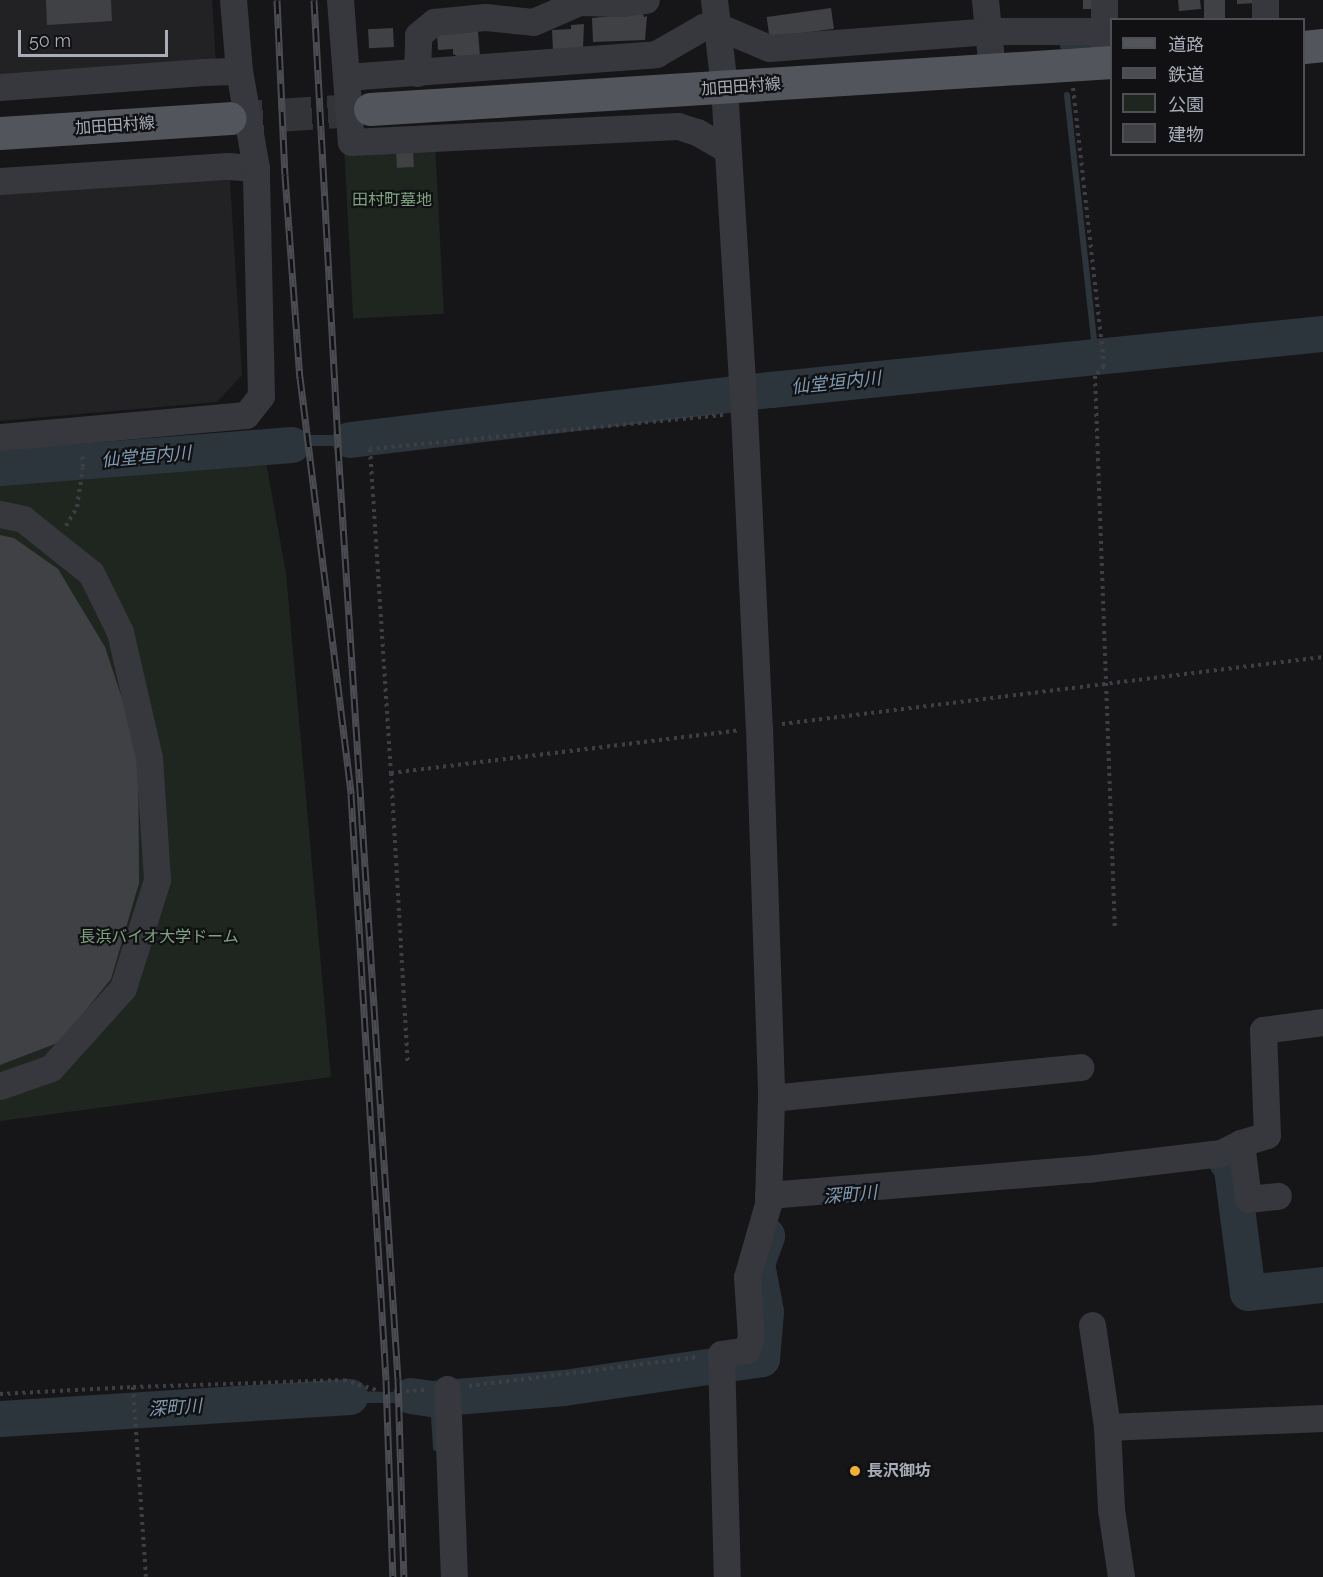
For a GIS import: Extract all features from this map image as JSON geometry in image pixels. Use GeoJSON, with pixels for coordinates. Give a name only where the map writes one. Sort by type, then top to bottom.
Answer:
{"type":"FeatureCollection","features":[{"type":"Feature","properties":{"kind":"main road"},"geometry":{"type":"LineString","coordinates":[[1305,47],[1323,45]]}},
{"type":"Feature","properties":{"kind":"main road","name":"加田田村線"},"geometry":{"type":"LineString","coordinates":[[370,109],[1070,65],[1107,47]]}},
{"type":"Feature","properties":{"kind":"main road","name":"加田田村線"},"geometry":{"type":"LineString","coordinates":[[0,133],[230,118]]}},
{"type":"Feature","properties":{"kind":"street"},"geometry":{"type":"LineString","coordinates":[[0,437],[246,415],[261,396],[256,168],[239,71],[233,0]]}},
{"type":"Feature","properties":{"kind":"street"},"geometry":{"type":"LineString","coordinates":[[340,0],[351,142],[678,126],[697,132],[727,149]]}},
{"type":"Feature","properties":{"kind":"street"},"geometry":{"type":"LineString","coordinates":[[417,73],[418,35],[434,22],[484,17],[533,22],[588,0],[621,3],[646,0]]}},
{"type":"Feature","properties":{"kind":"street"},"geometry":{"type":"LineString","coordinates":[[985,0],[992,70]]}},
{"type":"Feature","properties":{"kind":"street"},"geometry":{"type":"LineString","coordinates":[[716,13],[769,48],[988,31],[1107,47],[1104,0]]}},
{"type":"Feature","properties":{"kind":"street"},"geometry":{"type":"LineString","coordinates":[[1265,0],[1265,18]]}},
{"type":"Feature","properties":{"kind":"street"},"geometry":{"type":"LineString","coordinates":[[346,77],[656,54],[702,27],[716,13]]}},
{"type":"Feature","properties":{"kind":"street"},"geometry":{"type":"LineString","coordinates":[[716,13],[724,87],[743,401],[759,727],[771,1098],[768,1204],[747,1277],[751,1337],[747,1350],[721,1354],[727,1577]]}},
{"type":"Feature","properties":{"kind":"street"},"geometry":{"type":"LineString","coordinates":[[0,87],[239,71]]}},
{"type":"Feature","properties":{"kind":"street"},"geometry":{"type":"LineString","coordinates":[[0,181],[228,166],[256,168]]}},
{"type":"Feature","properties":{"kind":"street"},"geometry":{"type":"LineString","coordinates":[[0,514],[23,519],[91,573],[120,632],[149,758],[157,880],[123,988],[51,1068],[0,1086]]}},
{"type":"Feature","properties":{"kind":"street"},"geometry":{"type":"LineString","coordinates":[[768,1196],[1087,1169],[1221,1153],[1241,1143],[1267,1135],[1263,1030],[1323,1022]]}},
{"type":"Feature","properties":{"kind":"street"},"geometry":{"type":"LineString","coordinates":[[771,1098],[1080,1068]]}},
{"type":"Feature","properties":{"kind":"street"},"geometry":{"type":"LineString","coordinates":[[1241,1143],[1248,1199],[1278,1196]]}},
{"type":"Feature","properties":{"kind":"street"},"geometry":{"type":"LineString","coordinates":[[1092,1325],[1107,1427],[1112,1509],[1121,1577]]}},
{"type":"Feature","properties":{"kind":"street"},"geometry":{"type":"LineString","coordinates":[[447,1389],[454,1577]]}},
{"type":"Feature","properties":{"kind":"street"},"geometry":{"type":"LineString","coordinates":[[1107,1427],[1323,1418]]}},
{"type":"Feature","properties":{"kind":"path"},"geometry":{"type":"LineString","coordinates":[[1070,65],[1104,366],[1095,376],[1115,931]]}},
{"type":"Feature","properties":{"kind":"path"},"geometry":{"type":"LineString","coordinates":[[408,1064],[370,449],[743,401]]}},
{"type":"Feature","properties":{"kind":"path"},"geometry":{"type":"LineString","coordinates":[[55,545],[76,507],[83,467]]}},
{"type":"Feature","properties":{"kind":"path"},"geometry":{"type":"LineString","coordinates":[[391,773],[1323,657]]}},
{"type":"Feature","properties":{"kind":"path"},"geometry":{"type":"LineString","coordinates":[[406,1391],[447,1389],[721,1354]]}},
{"type":"Feature","properties":{"kind":"path"},"geometry":{"type":"LineString","coordinates":[[0,1394],[133,1386],[344,1380],[379,1391]]}},
{"type":"Feature","properties":{"kind":"path"},"geometry":{"type":"LineString","coordinates":[[133,1386],[146,1577]]}},
{"type":"Feature","properties":{"kind":"shaded area"},"geometry":{"type":"Polygon","coordinates":[[[0,0],[212,0],[216,63],[0,78],[0,0]]]}},
{"type":"Feature","properties":{"kind":"shaded area"},"geometry":{"type":"Polygon","coordinates":[[[220,175],[230,180],[242,375],[217,402],[0,421],[0,189],[220,175]]]}},
{"type":"Feature","properties":{"kind":"shaded area"},"geometry":{"type":"Polygon","coordinates":[[[292,435],[350,435],[350,446],[292,446],[292,435]]]}},
{"type":"Feature","properties":{"kind":"shaded area"},"geometry":{"type":"Polygon","coordinates":[[[350,1391],[433,1393],[438,1403],[350,1403],[350,1391]]]}},
{"type":"Feature","properties":{"kind":"green space","name":"田村町墓地"},"geometry":{"type":"Polygon","coordinates":[[[435,143],[444,314],[353,319],[344,148],[435,143]]]}},
{"type":"Feature","properties":{"kind":"green space","name":"長浜バイオ大学ドーム"},"geometry":{"type":"Polygon","coordinates":[[[266,462],[286,573],[331,1077],[0,1121],[0,485],[266,462]]]}},
{"type":"Feature","properties":{"kind":"building"},"geometry":{"type":"Polygon","coordinates":[[[46,0],[111,0],[112,21],[47,25],[46,0]]]}},
{"type":"Feature","properties":{"kind":"building"},"geometry":{"type":"Polygon","coordinates":[[[1083,0],[1100,0],[1100,9],[1083,9],[1083,0]]]}},
{"type":"Feature","properties":{"kind":"building"},"geometry":{"type":"Polygon","coordinates":[[[1178,0],[1200,0],[1201,9],[1179,11],[1178,0]]]}},
{"type":"Feature","properties":{"kind":"building"},"geometry":{"type":"Polygon","coordinates":[[[1204,0],[1225,0],[1225,18],[1204,18],[1204,0]]]}},
{"type":"Feature","properties":{"kind":"building"},"geometry":{"type":"Polygon","coordinates":[[[1237,0],[1258,0],[1258,3],[1237,4],[1237,0]]]}},
{"type":"Feature","properties":{"kind":"building"},"geometry":{"type":"Polygon","coordinates":[[[831,8],[834,29],[770,38],[767,17],[831,8]]]}},
{"type":"Feature","properties":{"kind":"building"},"geometry":{"type":"Polygon","coordinates":[[[643,13],[644,17],[647,16],[645,40],[593,42],[592,18],[643,13]]]}},
{"type":"Feature","properties":{"kind":"building"},"geometry":{"type":"Polygon","coordinates":[[[584,24],[583,48],[553,51],[552,30],[571,29],[571,25],[584,24]]]}},
{"type":"Feature","properties":{"kind":"building"},"geometry":{"type":"Polygon","coordinates":[[[393,28],[394,47],[369,48],[368,29],[393,28]]]}},
{"type":"Feature","properties":{"kind":"building"},"geometry":{"type":"Polygon","coordinates":[[[478,31],[480,56],[459,57],[453,54],[453,49],[438,50],[437,33],[478,31]]]}},
{"type":"Feature","properties":{"kind":"building"},"geometry":{"type":"Polygon","coordinates":[[[413,150],[414,167],[397,168],[396,151],[413,150]]]}},
{"type":"Feature","properties":{"kind":"building","name":"長浜バイオ大学ドーム"},"geometry":{"type":"Polygon","coordinates":[[[0,535],[14,538],[58,569],[105,647],[138,747],[139,883],[111,979],[60,1042],[0,1065],[0,535]]]}},
{"type":"Feature","properties":{"kind":"waterway"},"geometry":{"type":"LineString","coordinates":[[1063,46],[1096,44]]}},
{"type":"Feature","properties":{"kind":"waterway"},"geometry":{"type":"LineString","coordinates":[[1067,95],[1096,357]]}},
{"type":"Feature","properties":{"kind":"waterway","name":"仙堂垣内川"},"geometry":{"type":"LineString","coordinates":[[350,440],[771,390],[1323,334]]}},
{"type":"Feature","properties":{"kind":"waterway","name":"仙堂垣内川"},"geometry":{"type":"LineString","coordinates":[[0,468],[292,445]]}},
{"type":"Feature","properties":{"kind":"waterway","name":"深町川"},"geometry":{"type":"LineString","coordinates":[[1227,1162],[1231,1162],[1248,1293],[1323,1285]]}},
{"type":"Feature","properties":{"kind":"waterway","name":"深町川"},"geometry":{"type":"LineString","coordinates":[[411,1396],[433,1399],[564,1388],[762,1359],[766,1312],[757,1264],[767,1236]]}},
{"type":"Feature","properties":{"kind":"waterway","name":"深町川"},"geometry":{"type":"LineString","coordinates":[[0,1419],[350,1397]]}},
{"type":"Feature","properties":{"kind":"waterway"},"geometry":{"type":"LineString","coordinates":[[433,1399],[436,1448]]}},
{"type":"Feature","properties":{"kind":"tunnel"},"geometry":{"type":"LineString","coordinates":[[230,118],[370,109]]}},
{"type":"Feature","properties":{"kind":"railway"},"geometry":{"type":"LineString","coordinates":[[277,0],[285,175],[300,377],[351,794],[386,1380],[393,1577]]}},
{"type":"Feature","properties":{"kind":"railway"},"geometry":{"type":"LineString","coordinates":[[314,0],[338,447],[398,1379],[404,1577]]}},
{"type":"Feature","properties":{"kind":"place","name":"長沢御坊"},"geometry":{"type":"Point","coordinates":[855,1471]}}]}
